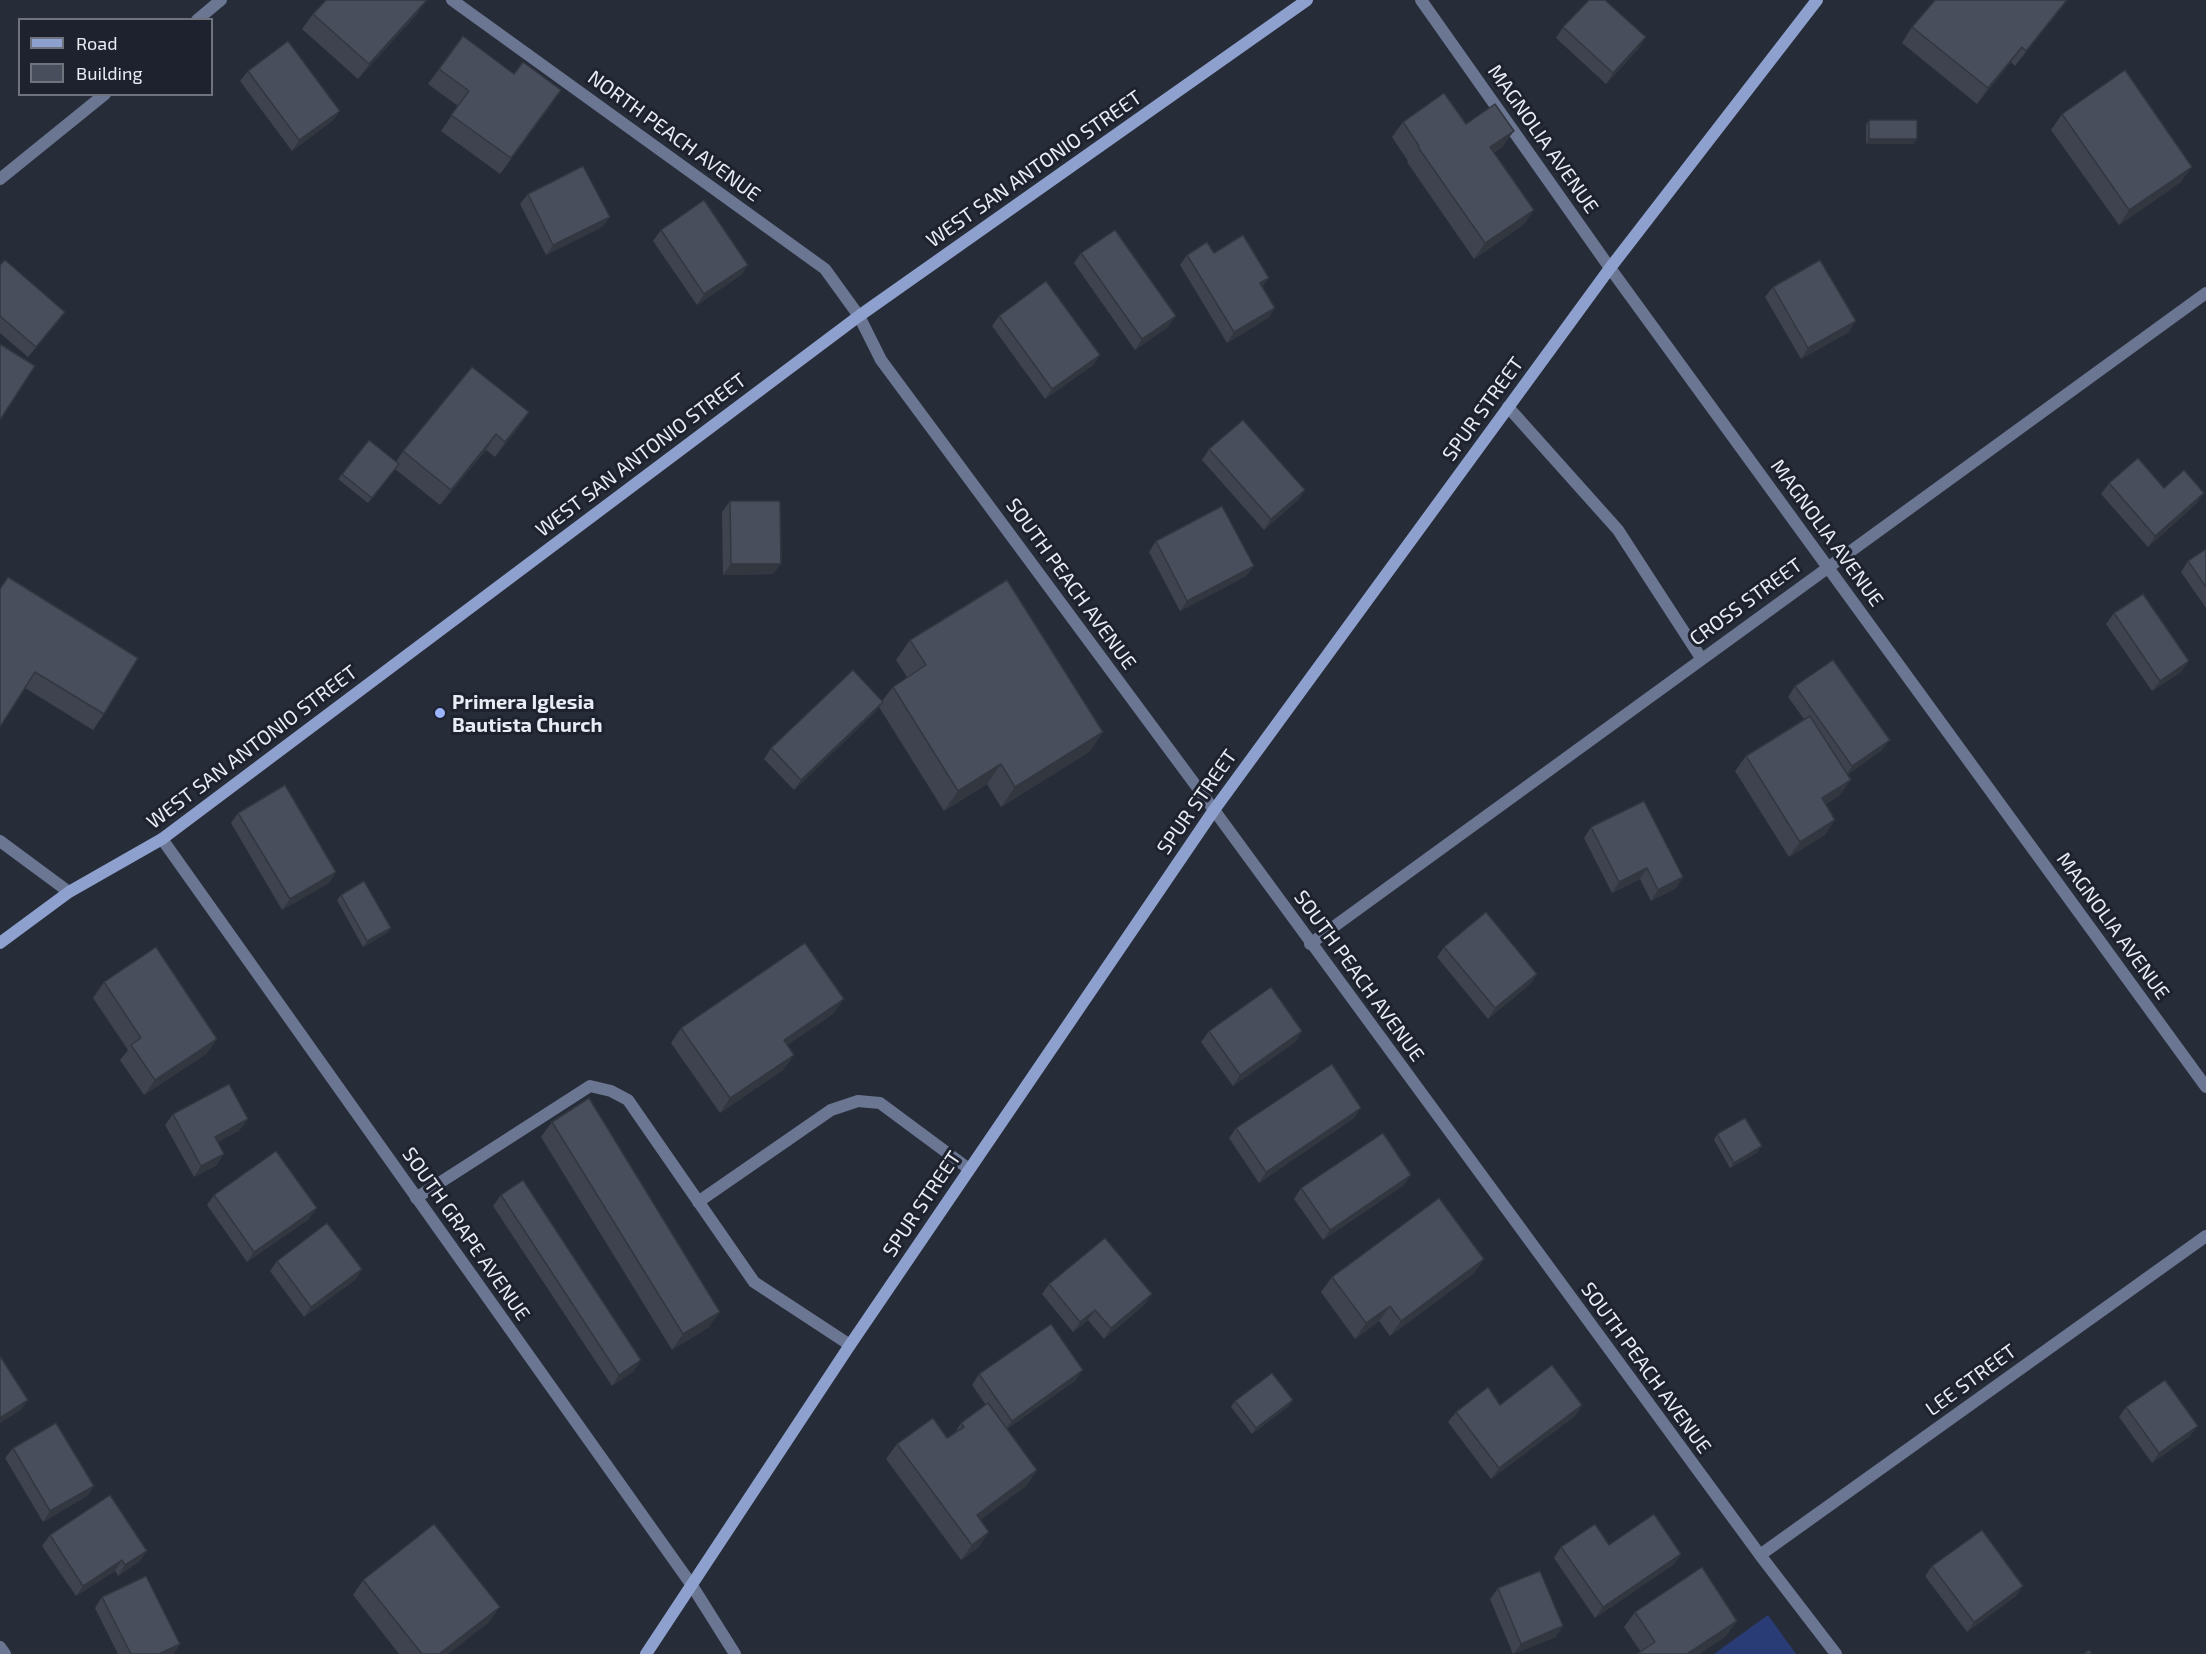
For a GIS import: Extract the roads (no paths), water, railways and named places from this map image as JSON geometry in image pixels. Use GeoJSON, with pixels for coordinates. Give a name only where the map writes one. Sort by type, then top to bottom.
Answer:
{"type":"FeatureCollection","features":[{"type":"Feature","properties":{"kind":"main road","name":"WEST SAN ANTONIO STREET"},"geometry":{"type":"LineString","coordinates":[[0,942],[69,892],[162,840],[859,316],[1307,0]]}},
{"type":"Feature","properties":{"kind":"main road","name":"SPUR STREET"},"geometry":{"type":"LineString","coordinates":[[646,1654],[850,1345],[1214,810],[1610,268],[1817,0]]}},
{"type":"Feature","properties":{"kind":"street"},"geometry":{"type":"LineString","coordinates":[[199,18],[221,0]]}},
{"type":"Feature","properties":{"kind":"street","name":"NORTH PEACH AVENUE"},"geometry":{"type":"LineString","coordinates":[[452,0],[825,269],[859,316]]}},
{"type":"Feature","properties":{"kind":"street","name":"MAGNOLIA AVENUE"},"geometry":{"type":"LineString","coordinates":[[1420,0],[1610,268],[2206,1087]]}},
{"type":"Feature","properties":{"kind":"street"},"geometry":{"type":"LineString","coordinates":[[0,179],[103,96]]}},
{"type":"Feature","properties":{"kind":"street","name":"CROSS STREET"},"geometry":{"type":"LineString","coordinates":[[1310,944],[2206,293]]}},
{"type":"Feature","properties":{"kind":"street","name":"SOUTH PEACH AVENUE"},"geometry":{"type":"LineString","coordinates":[[859,316],[880,360],[1214,810],[1760,1555],[1836,1654]]}},
{"type":"Feature","properties":{"kind":"street"},"geometry":{"type":"LineString","coordinates":[[1508,407],[1618,530],[1701,658]]}},
{"type":"Feature","properties":{"kind":"street","name":"SOUTH GRAPE AVENUE"},"geometry":{"type":"LineString","coordinates":[[162,840],[691,1584],[735,1654]]}},
{"type":"Feature","properties":{"kind":"street"},"geometry":{"type":"LineString","coordinates":[[0,841],[69,892]]}},
{"type":"Feature","properties":{"kind":"street"},"geometry":{"type":"LineString","coordinates":[[416,1198],[590,1086],[611,1091],[627,1100],[754,1282],[850,1345]]}},
{"type":"Feature","properties":{"kind":"street"},"geometry":{"type":"LineString","coordinates":[[698,1202],[831,1110],[858,1101],[880,1103],[969,1169]]}},
{"type":"Feature","properties":{"kind":"street","name":"LEE STREET"},"geometry":{"type":"LineString","coordinates":[[1760,1555],[2206,1236]]}},
{"type":"Feature","properties":{"kind":"street"},"geometry":{"type":"LineString","coordinates":[[0,1647],[5,1654]]}},
{"type":"Feature","properties":{"kind":"place","name":"Primera Iglesia Bautista Church"},"geometry":{"type":"Point","coordinates":[440,713]}}]}
